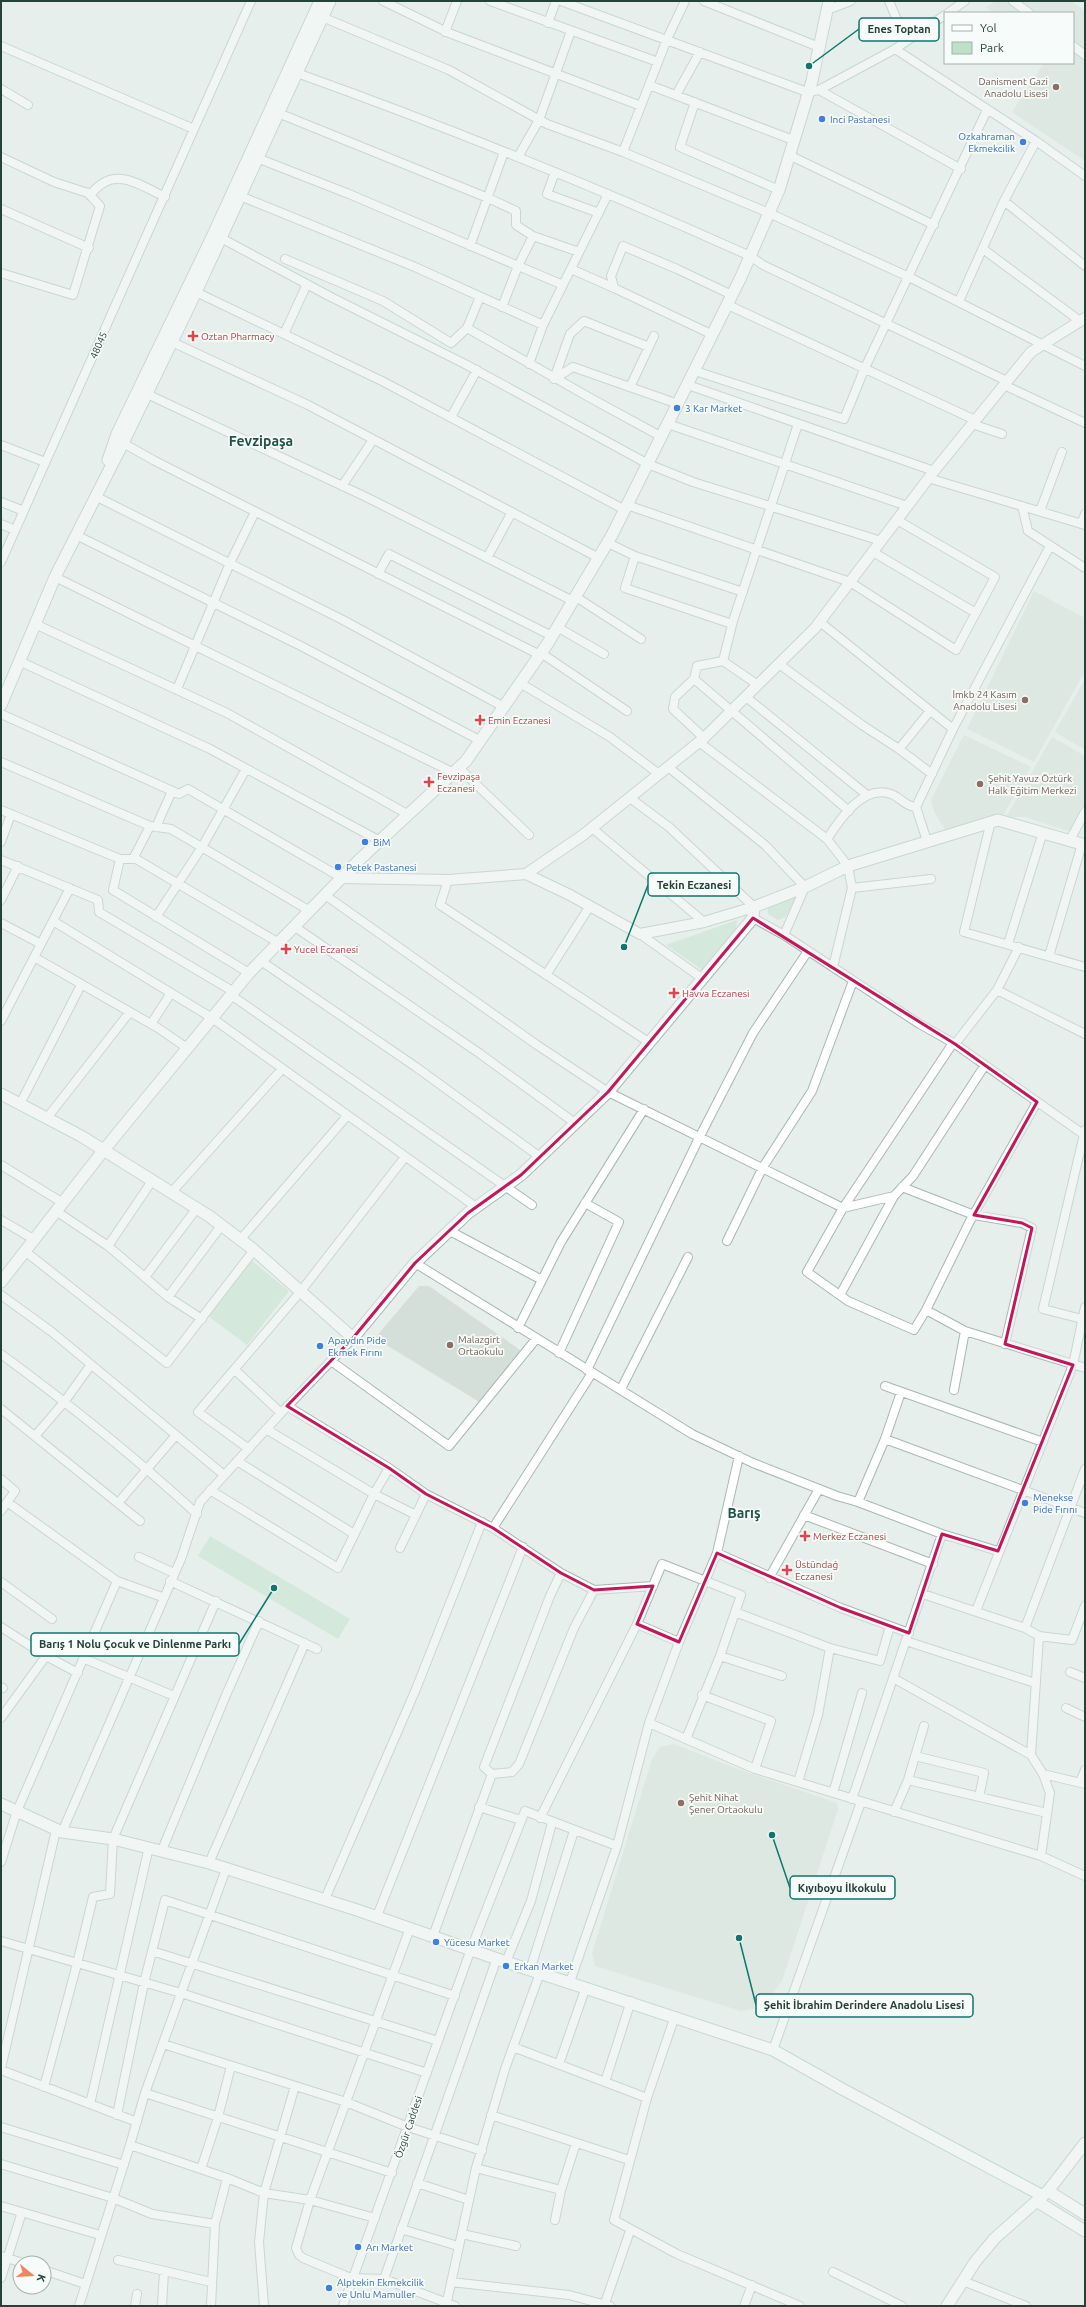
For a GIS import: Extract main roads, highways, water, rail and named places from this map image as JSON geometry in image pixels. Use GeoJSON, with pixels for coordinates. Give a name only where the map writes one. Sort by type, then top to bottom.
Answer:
{"type":"FeatureCollection","features":[{"type":"Feature","properties":{"kind":"main road"},"geometry":{"type":"LineString","coordinates":[[95,496],[117,434],[213,235],[320,1]]}},
{"type":"Feature","properties":{"kind":"main road"},"geometry":{"type":"LineString","coordinates":[[1,705],[55,577],[123,443],[196,292],[330,1]]}},
{"type":"Feature","properties":{"kind":"main road"},"geometry":{"type":"LineString","coordinates":[[1,1282],[26,1252],[103,1151],[249,973],[342,878],[457,770],[481,740],[555,631],[608,543],[626,508],[730,300],[769,213],[779,190],[807,92],[812,81],[828,4]]}},
{"type":"Feature","properties":{"kind":"main road"},"geometry":{"type":"LineString","coordinates":[[1,1094],[81,1136],[197,1208],[254,1250],[353,1338],[415,1263],[476,1207],[505,1186],[540,1157],[608,1092],[703,979],[754,912],[848,866],[998,820],[1084,845]]}},
{"type":"Feature","properties":{"kind":"main road"},"geometry":{"type":"LineString","coordinates":[[1,1804],[59,1831],[114,1839],[209,1863],[377,1916],[535,1972],[675,2016],[773,2050],[844,2090],[1043,2196],[1085,2214]]}},
{"type":"Feature","properties":{"kind":"main road"},"geometry":{"type":"LineString","coordinates":[[947,2306],[975,2262],[994,2238],[1043,2196],[1085,2143]]}},
{"type":"Feature","properties":{"kind":"main road"},"geometry":{"type":"LineString","coordinates":[[1043,2196],[1085,2231]]}},
{"type":"Feature","properties":{"kind":"place","name":"Enes Toptan"},"geometry":{"type":"Point","coordinates":[809,66]}},
{"type":"Feature","properties":{"kind":"place","name":"Danisment Gazi Anadolu Lisesi"},"geometry":{"type":"Point","coordinates":[1056,87]}},
{"type":"Feature","properties":{"kind":"place","name":"Inci Pastanesi"},"geometry":{"type":"Point","coordinates":[822,119]}},
{"type":"Feature","properties":{"kind":"place","name":"Ozkahraman Ekmekcilik"},"geometry":{"type":"Point","coordinates":[1023,142]}},
{"type":"Feature","properties":{"kind":"place","name":"Oztan Pharmacy"},"geometry":{"type":"Point","coordinates":[193,336]}},
{"type":"Feature","properties":{"kind":"place","name":"3 Kar Market"},"geometry":{"type":"Point","coordinates":[677,408]}},
{"type":"Feature","properties":{"kind":"place","name":"İmkb 24 Kasım Anadolu Lisesi"},"geometry":{"type":"Point","coordinates":[1025,700]}},
{"type":"Feature","properties":{"kind":"place","name":"Emin Eczanesi"},"geometry":{"type":"Point","coordinates":[480,720]}},
{"type":"Feature","properties":{"kind":"place","name":"Fevzipaşa Eczanesi"},"geometry":{"type":"Point","coordinates":[429,782]}},
{"type":"Feature","properties":{"kind":"place","name":"Şehit Yavuz Öztürk Halk Eğitim Merkezi"},"geometry":{"type":"Point","coordinates":[980,784]}},
{"type":"Feature","properties":{"kind":"place","name":"BiM"},"geometry":{"type":"Point","coordinates":[365,842]}},
{"type":"Feature","properties":{"kind":"place","name":"Petek Pastanesi"},"geometry":{"type":"Point","coordinates":[338,867]}},
{"type":"Feature","properties":{"kind":"place","name":"Tekin Eczanesi"},"geometry":{"type":"Point","coordinates":[624,947]}},
{"type":"Feature","properties":{"kind":"place","name":"Yucel Eczanesi"},"geometry":{"type":"Point","coordinates":[286,949]}},
{"type":"Feature","properties":{"kind":"place","name":"Havva Eczanesi"},"geometry":{"type":"Point","coordinates":[674,993]}},
{"type":"Feature","properties":{"kind":"place","name":"Malazgirt Ortaokulu"},"geometry":{"type":"Point","coordinates":[450,1345]}},
{"type":"Feature","properties":{"kind":"place","name":"Apaydın Pide Ekmek Fırını"},"geometry":{"type":"Point","coordinates":[320,1346]}},
{"type":"Feature","properties":{"kind":"place","name":"Menekse Pide Fırını"},"geometry":{"type":"Point","coordinates":[1025,1503]}},
{"type":"Feature","properties":{"kind":"place","name":"Merkez Eczanesi"},"geometry":{"type":"Point","coordinates":[805,1536]}},
{"type":"Feature","properties":{"kind":"place","name":"Üstündağ Eczanesi"},"geometry":{"type":"Point","coordinates":[787,1570]}},
{"type":"Feature","properties":{"kind":"place","name":"Barış 1 Nolu Çocuk ve Dinlenme Parkı"},"geometry":{"type":"Point","coordinates":[274,1588]}},
{"type":"Feature","properties":{"kind":"place","name":"Şehit Nihat Şener Ortaokulu"},"geometry":{"type":"Point","coordinates":[681,1803]}},
{"type":"Feature","properties":{"kind":"place","name":"Kıyıboyu İlkokulu"},"geometry":{"type":"Point","coordinates":[772,1835]}},
{"type":"Feature","properties":{"kind":"place","name":"Şehit İbrahim Derindere Anadolu Lisesi"},"geometry":{"type":"Point","coordinates":[739,1938]}},
{"type":"Feature","properties":{"kind":"place","name":"Yücesu Market"},"geometry":{"type":"Point","coordinates":[436,1942]}},
{"type":"Feature","properties":{"kind":"place","name":"Erkan Market"},"geometry":{"type":"Point","coordinates":[506,1966]}},
{"type":"Feature","properties":{"kind":"place","name":"Arı Market"},"geometry":{"type":"Point","coordinates":[358,2247]}},
{"type":"Feature","properties":{"kind":"place","name":"Alptekin Ekmekcilik ve Unlu Mamuller"},"geometry":{"type":"Point","coordinates":[329,2288]}},
{"type":"Feature","properties":{"kind":"district","name":"Fevzipaşa"},"geometry":{"type":"Point","coordinates":[261,441]}},
{"type":"Feature","properties":{"kind":"district","name":"Barış"},"geometry":{"type":"Point","coordinates":[744,1513]}}]}
